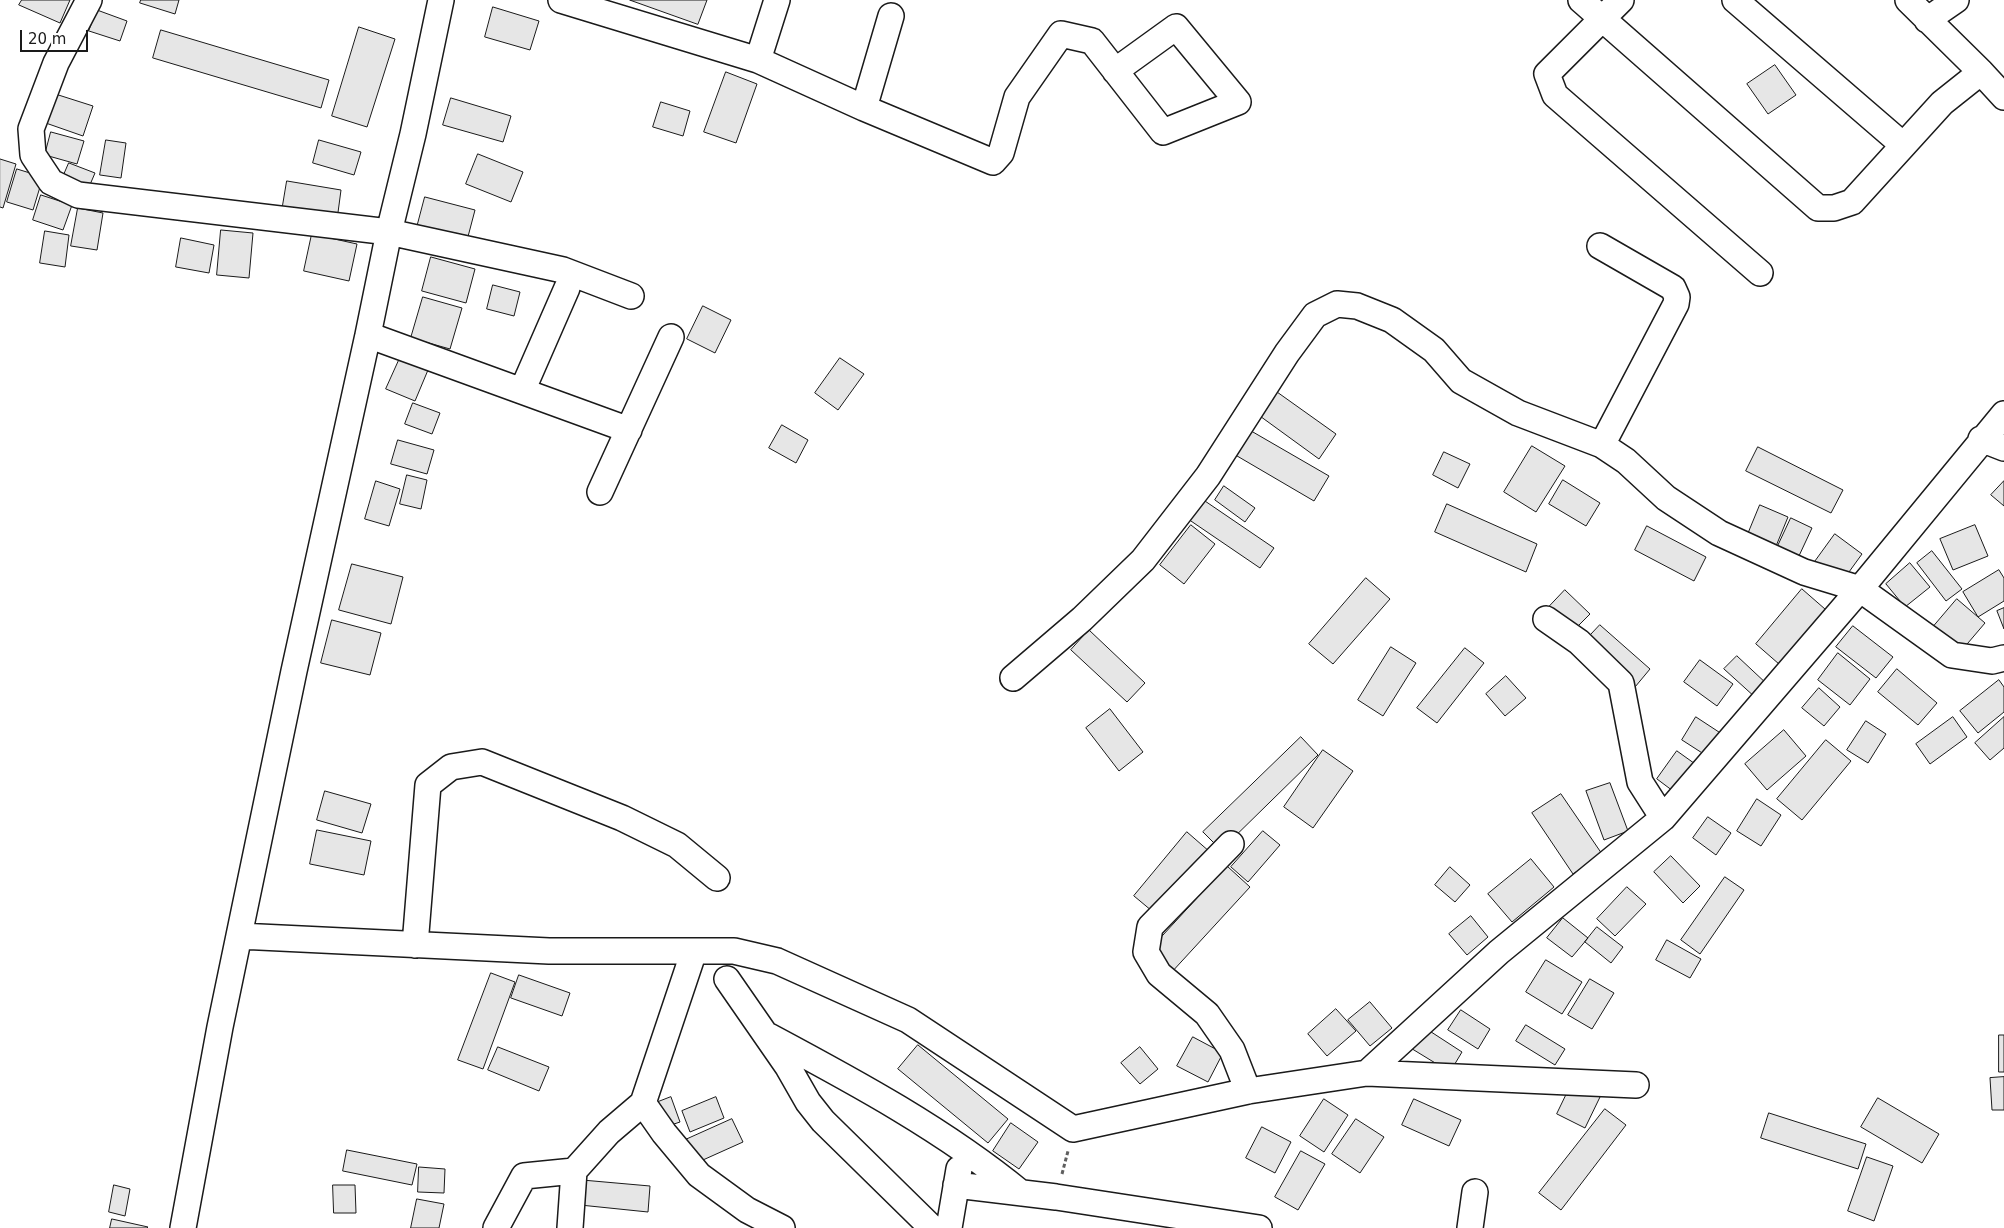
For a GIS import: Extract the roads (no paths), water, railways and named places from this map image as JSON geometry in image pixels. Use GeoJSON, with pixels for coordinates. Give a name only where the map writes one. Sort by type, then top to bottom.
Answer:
{"type":"FeatureCollection","features":[{"type":"Feature","properties":{"kind":"street"},"geometry":{"type":"LineString","coordinates":[[89,0],[56,62],[31,129],[33,155],[51,182],[78,195],[389,232],[563,270],[631,296]]}},
{"type":"Feature","properties":{"kind":"street"},"geometry":{"type":"LineString","coordinates":[[183,1228],[220,1027],[294,671],[441,0]]}},
{"type":"Feature","properties":{"kind":"street"},"geometry":{"type":"LineString","coordinates":[[561,0],[758,60],[864,108],[993,162],[1001,153],[1017,97],[1061,34],[1092,41],[1115,71],[1163,132],[1238,102],[1176,26],[1115,71]]}},
{"type":"Feature","properties":{"kind":"street"},"geometry":{"type":"LineString","coordinates":[[758,60],[777,0]]}},
{"type":"Feature","properties":{"kind":"street"},"geometry":{"type":"LineString","coordinates":[[1581,0],[1818,208],[1834,208],[1852,202],[1942,103],[1981,72]]}},
{"type":"Feature","properties":{"kind":"street"},"geometry":{"type":"LineString","coordinates":[[1621,0],[1547,74],[1555,95],[1760,273]]}},
{"type":"Feature","properties":{"kind":"street"},"geometry":{"type":"LineString","coordinates":[[1735,0],[1903,145]]}},
{"type":"Feature","properties":{"kind":"street"},"geometry":{"type":"LineString","coordinates":[[1908,0],[2004,97]]}},
{"type":"Feature","properties":{"kind":"street"},"geometry":{"type":"LineString","coordinates":[[1927,20],[1956,0]]}},
{"type":"Feature","properties":{"kind":"street"},"geometry":{"type":"LineString","coordinates":[[864,108],[891,16]]}},
{"type":"Feature","properties":{"kind":"street"},"geometry":{"type":"LineString","coordinates":[[1600,246],[1673,288],[1677,296],[1676,304],[1602,445]]}},
{"type":"Feature","properties":{"kind":"street"},"geometry":{"type":"LineString","coordinates":[[522,391],[567,288]]}},
{"type":"Feature","properties":{"kind":"street"},"geometry":{"type":"LineString","coordinates":[[1013,678],[1082,619],[1143,560],[1208,476],[1287,353],[1315,315],[1337,304],[1357,306],[1392,320],[1434,350],[1461,381],[1518,413],[1602,445],[1626,461],[1666,498],[1719,533],[1804,572],[1860,589],[1952,655],[1992,661],[2004,658]]}},
{"type":"Feature","properties":{"kind":"street"},"geometry":{"type":"LineString","coordinates":[[368,335],[629,430]]}},
{"type":"Feature","properties":{"kind":"street"},"geometry":{"type":"LineString","coordinates":[[600,492],[671,337]]}},
{"type":"Feature","properties":{"kind":"street"},"geometry":{"type":"LineString","coordinates":[[1367,1073],[1499,952],[1663,818],[1860,589],[1981,439],[2004,414]]}},
{"type":"Feature","properties":{"kind":"street"},"geometry":{"type":"LineString","coordinates":[[1981,439],[2004,448]]}},
{"type":"Feature","properties":{"kind":"street"},"geometry":{"type":"LineString","coordinates":[[1546,618],[1579,642],[1620,683],[1640,782],[1663,818]]}},
{"type":"Feature","properties":{"kind":"street"},"geometry":{"type":"LineString","coordinates":[[414,945],[428,785],[450,767],[482,762],[622,818],[677,845],[717,878]]}},
{"type":"Feature","properties":{"kind":"street"},"geometry":{"type":"LineString","coordinates":[[1231,844],[1150,927],[1146,952],[1159,974],[1207,1014],[1232,1050],[1248,1090]]}},
{"type":"Feature","properties":{"kind":"street"},"geometry":{"type":"LineString","coordinates":[[239,936],[549,951],[734,951],[777,961],[908,1020],[1073,1129],[1248,1090],[1367,1073],[1636,1085]]}},
{"type":"Feature","properties":{"kind":"street"},"geometry":{"type":"LineString","coordinates":[[570,1228],[574,1171],[609,1132],[643,1103],[694,951]]}},
{"type":"Feature","properties":{"kind":"street"},"geometry":{"type":"LineString","coordinates":[[727,979],[788,1067],[808,1102],[823,1121],[932,1228]]}},
{"type":"Feature","properties":{"kind":"street"},"geometry":{"type":"LineString","coordinates":[[765,1034],[921,1120],[993,1170],[1021,1193]]}},
{"type":"Feature","properties":{"kind":"street"},"geometry":{"type":"LineString","coordinates":[[643,1103],[699,1175],[747,1210],[782,1228]]}},
{"type":"Feature","properties":{"kind":"street"},"geometry":{"type":"LineString","coordinates":[[949,1228],[962,1150]]}},
{"type":"Feature","properties":{"kind":"street"},"geometry":{"type":"LineString","coordinates":[[496,1228],[524,1176],[574,1171]]}},
{"type":"Feature","properties":{"kind":"street"},"geometry":{"type":"LineString","coordinates":[[956,1185],[1259,1228]]}},
{"type":"Feature","properties":{"kind":"street"},"geometry":{"type":"LineString","coordinates":[[1470,1228],[1475,1192]]}}]}
